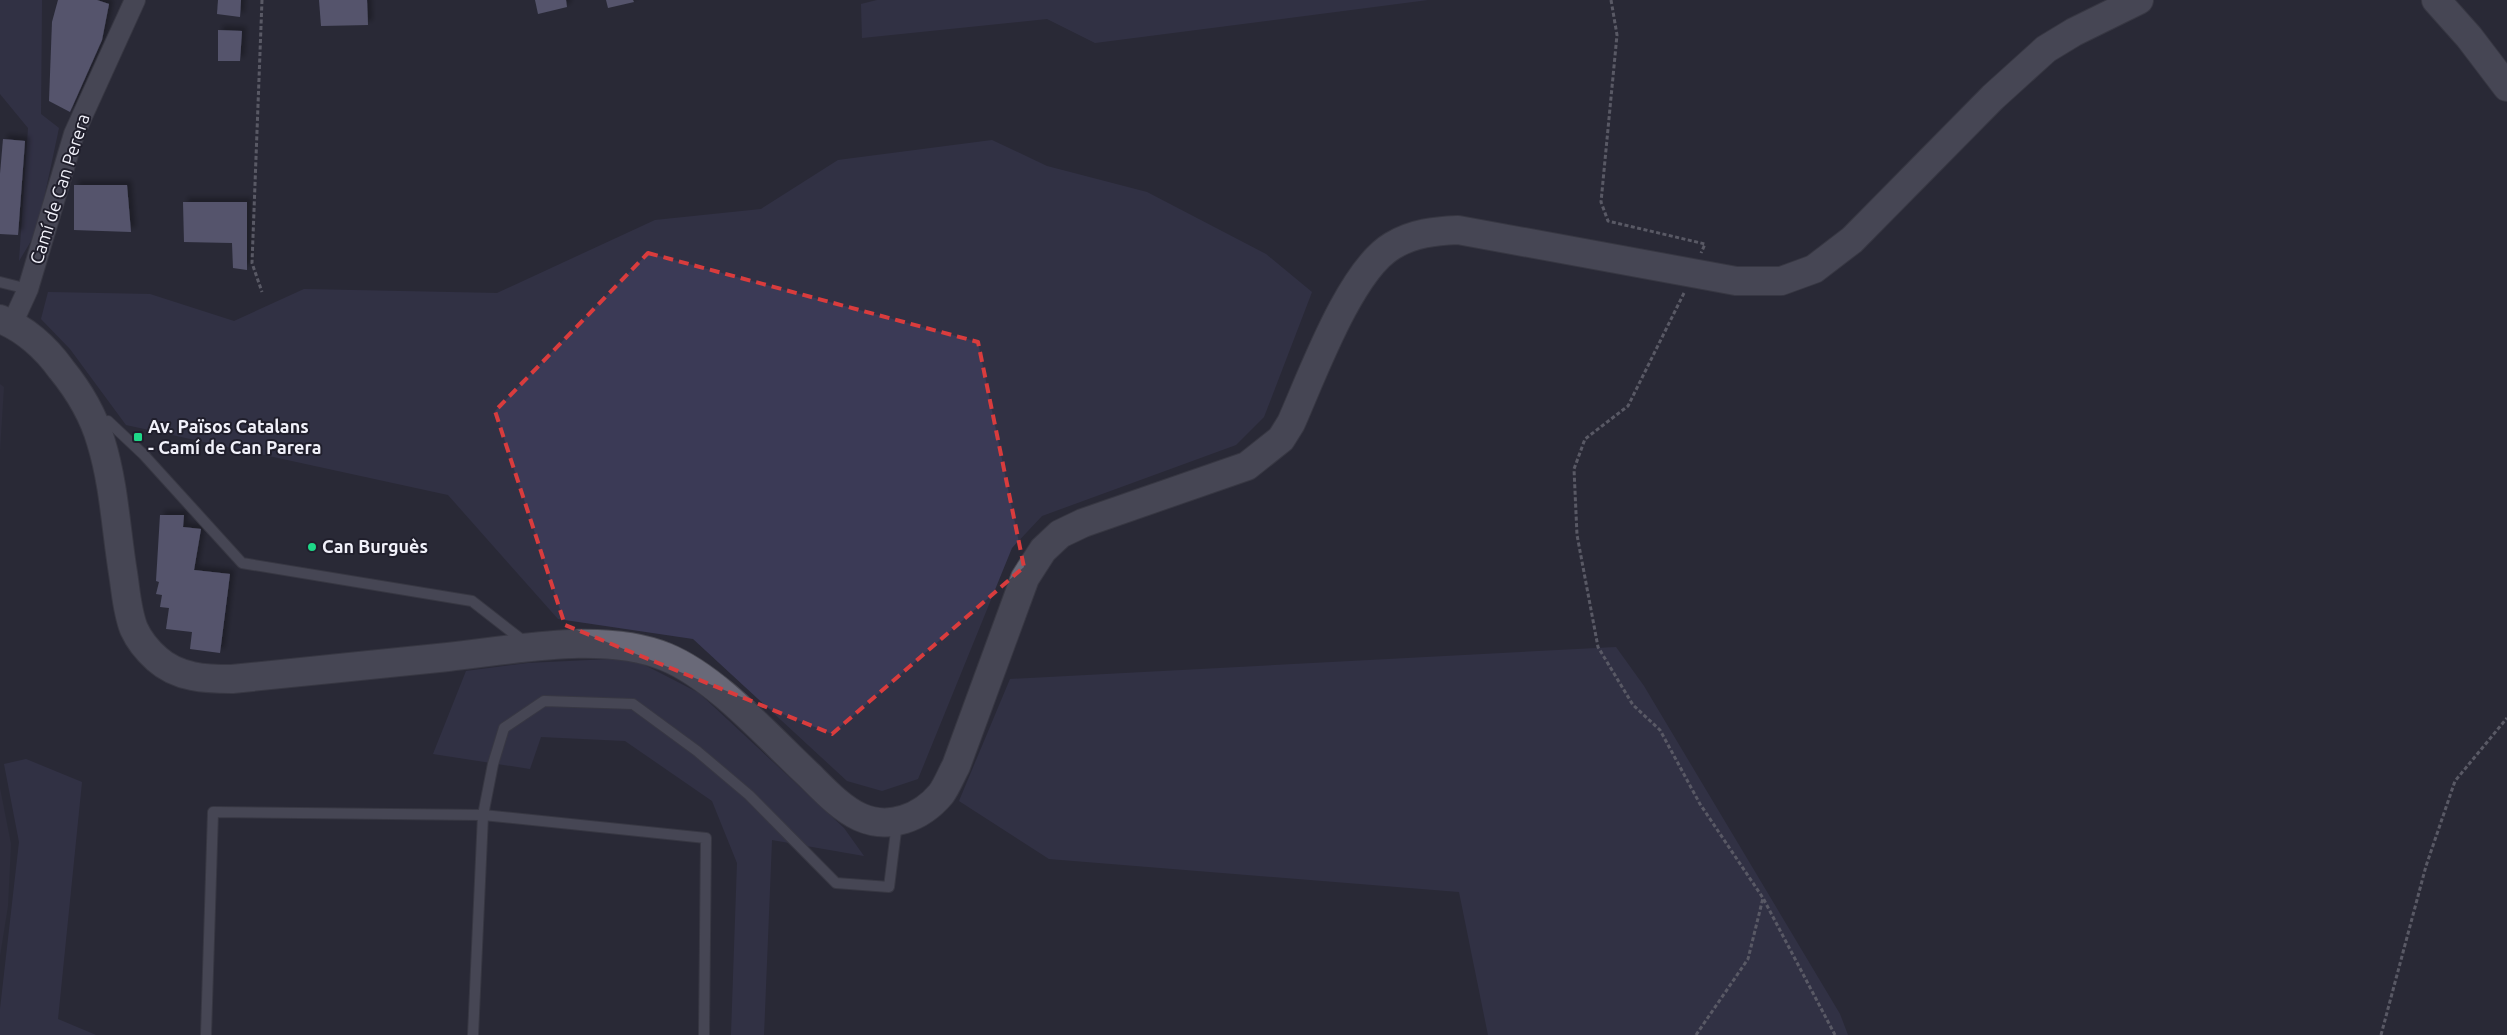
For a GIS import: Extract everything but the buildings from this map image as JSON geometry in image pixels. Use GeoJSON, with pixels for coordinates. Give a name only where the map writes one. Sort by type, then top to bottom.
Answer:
{"type":"FeatureCollection","features":[{"type":"Feature","properties":{"kind":"main road"},"geometry":{"type":"LineString","coordinates":[[6,321],[28,335],[54,360],[77,389],[95,425],[102,443],[113,498],[126,596],[135,630],[158,660],[175,672],[206,679],[232,679],[532,648],[593,644],[635,647],[693,670],[719,691],[834,799],[860,817],[882,823],[897,822],[917,815],[942,793],[956,766],[1025,578],[1043,550],[1060,534],[1083,523],[1213,480],[1247,466],[1266,453],[1292,423],[1359,279],[1377,257],[1392,246],[1407,238],[1430,232],[1458,230],[1694,274],[1759,283],[1781,281],[1814,269],[1852,240],[1992,97],[2046,49],[2074,32],[2139,0]]}},
{"type":"Feature","properties":{"kind":"main road"},"geometry":{"type":"LineString","coordinates":[[2436,0],[2469,37],[2507,88]]}},
{"type":"Feature","properties":{"kind":"street","name":"Camí de Can Perera"},"geometry":{"type":"LineString","coordinates":[[6,321],[28,289],[74,134],[135,0]]}},
{"type":"Feature","properties":{"kind":"lane"},"geometry":{"type":"LineString","coordinates":[[0,282],[28,289]]}},
{"type":"Feature","properties":{"kind":"lane"},"geometry":{"type":"LineString","coordinates":[[95,425],[108,421],[143,454],[242,564],[472,601],[532,648]]}},
{"type":"Feature","properties":{"kind":"lane"},"geometry":{"type":"LineString","coordinates":[[473,1035],[483,815],[493,764],[504,728],[544,701],[633,704],[697,751],[749,795],[836,883],[889,888],[897,822]]}},
{"type":"Feature","properties":{"kind":"lane"},"geometry":{"type":"LineString","coordinates":[[206,1035],[213,812],[483,815],[706,838],[704,1035]]}},
{"type":"Feature","properties":{"kind":"path"},"geometry":{"type":"LineString","coordinates":[[262,0],[252,263],[262,292]]}},
{"type":"Feature","properties":{"kind":"path"},"geometry":{"type":"LineString","coordinates":[[1611,0],[1617,35],[1601,202],[1608,221],[1705,244],[1694,274],[1628,406],[1585,439],[1574,469],[1577,535],[1598,647],[1633,705],[1660,730],[1700,804],[1763,898],[1835,1035]]}},
{"type":"Feature","properties":{"kind":"path"},"geometry":{"type":"LineString","coordinates":[[2381,1035],[2426,866],[2455,781],[2507,718]]}},
{"type":"Feature","properties":{"kind":"path"},"geometry":{"type":"LineString","coordinates":[[1696,1035],[1748,959],[1763,898]]}},
{"type":"Feature","properties":{"kind":"highlighted area"},"geometry":{"type":"Polygon","coordinates":[[[648,253],[978,342],[1024,567],[832,734],[565,625],[495,411],[648,253]]]}},
{"type":"Feature","properties":{"kind":"shaded area"},"geometry":{"type":"Polygon","coordinates":[[[0,0],[42,0],[41,114],[59,128],[37,231],[19,261],[28,128],[0,94],[0,0]]]}},
{"type":"Feature","properties":{"kind":"shaded area"},"geometry":{"type":"Polygon","coordinates":[[[877,0],[1428,0],[1095,43],[1047,19],[862,38],[861,4],[877,0]]]}},
{"type":"Feature","properties":{"kind":"shaded area"},"geometry":{"type":"Polygon","coordinates":[[[992,140],[1047,166],[1147,192],[1266,254],[1312,292],[1264,417],[1236,445],[1042,516],[1012,548],[918,779],[882,791],[847,781],[693,639],[558,619],[448,495],[126,425],[70,349],[41,319],[48,292],[150,294],[234,321],[304,289],[497,293],[655,220],[761,209],[838,160],[992,140]]]}},
{"type":"Feature","properties":{"kind":"shaded area"},"geometry":{"type":"Polygon","coordinates":[[[0,384],[4,387],[0,451],[0,384]]]}},
{"type":"Feature","properties":{"kind":"shaded area"},"geometry":{"type":"Polygon","coordinates":[[[1616,647],[1644,686],[1840,1014],[1848,1035],[1488,1035],[1459,892],[1049,859],[959,801],[1010,679],[1616,647]]]}},
{"type":"Feature","properties":{"kind":"shaded area"},"geometry":{"type":"Polygon","coordinates":[[[631,658],[699,693],[844,828],[864,856],[772,840],[764,1035],[731,1035],[737,863],[712,801],[625,741],[541,737],[530,769],[433,754],[466,671],[528,663],[631,658]]]}},
{"type":"Feature","properties":{"kind":"shaded area"},"geometry":{"type":"Polygon","coordinates":[[[26,759],[82,782],[58,1019],[96,1035],[0,1035],[0,1009],[19,842],[4,764],[26,759]]]}},
{"type":"Feature","properties":{"kind":"shaded area"},"geometry":{"type":"Polygon","coordinates":[[[0,788],[11,844],[8,906],[0,956],[0,788]]]}},
{"type":"Feature","properties":{"kind":"place","name":"Av. Països Catalans - Camí de Can Parera"},"geometry":{"type":"Point","coordinates":[138,437]}},
{"type":"Feature","properties":{"kind":"place","name":"Can Burguès"},"geometry":{"type":"Point","coordinates":[312,547]}}]}
